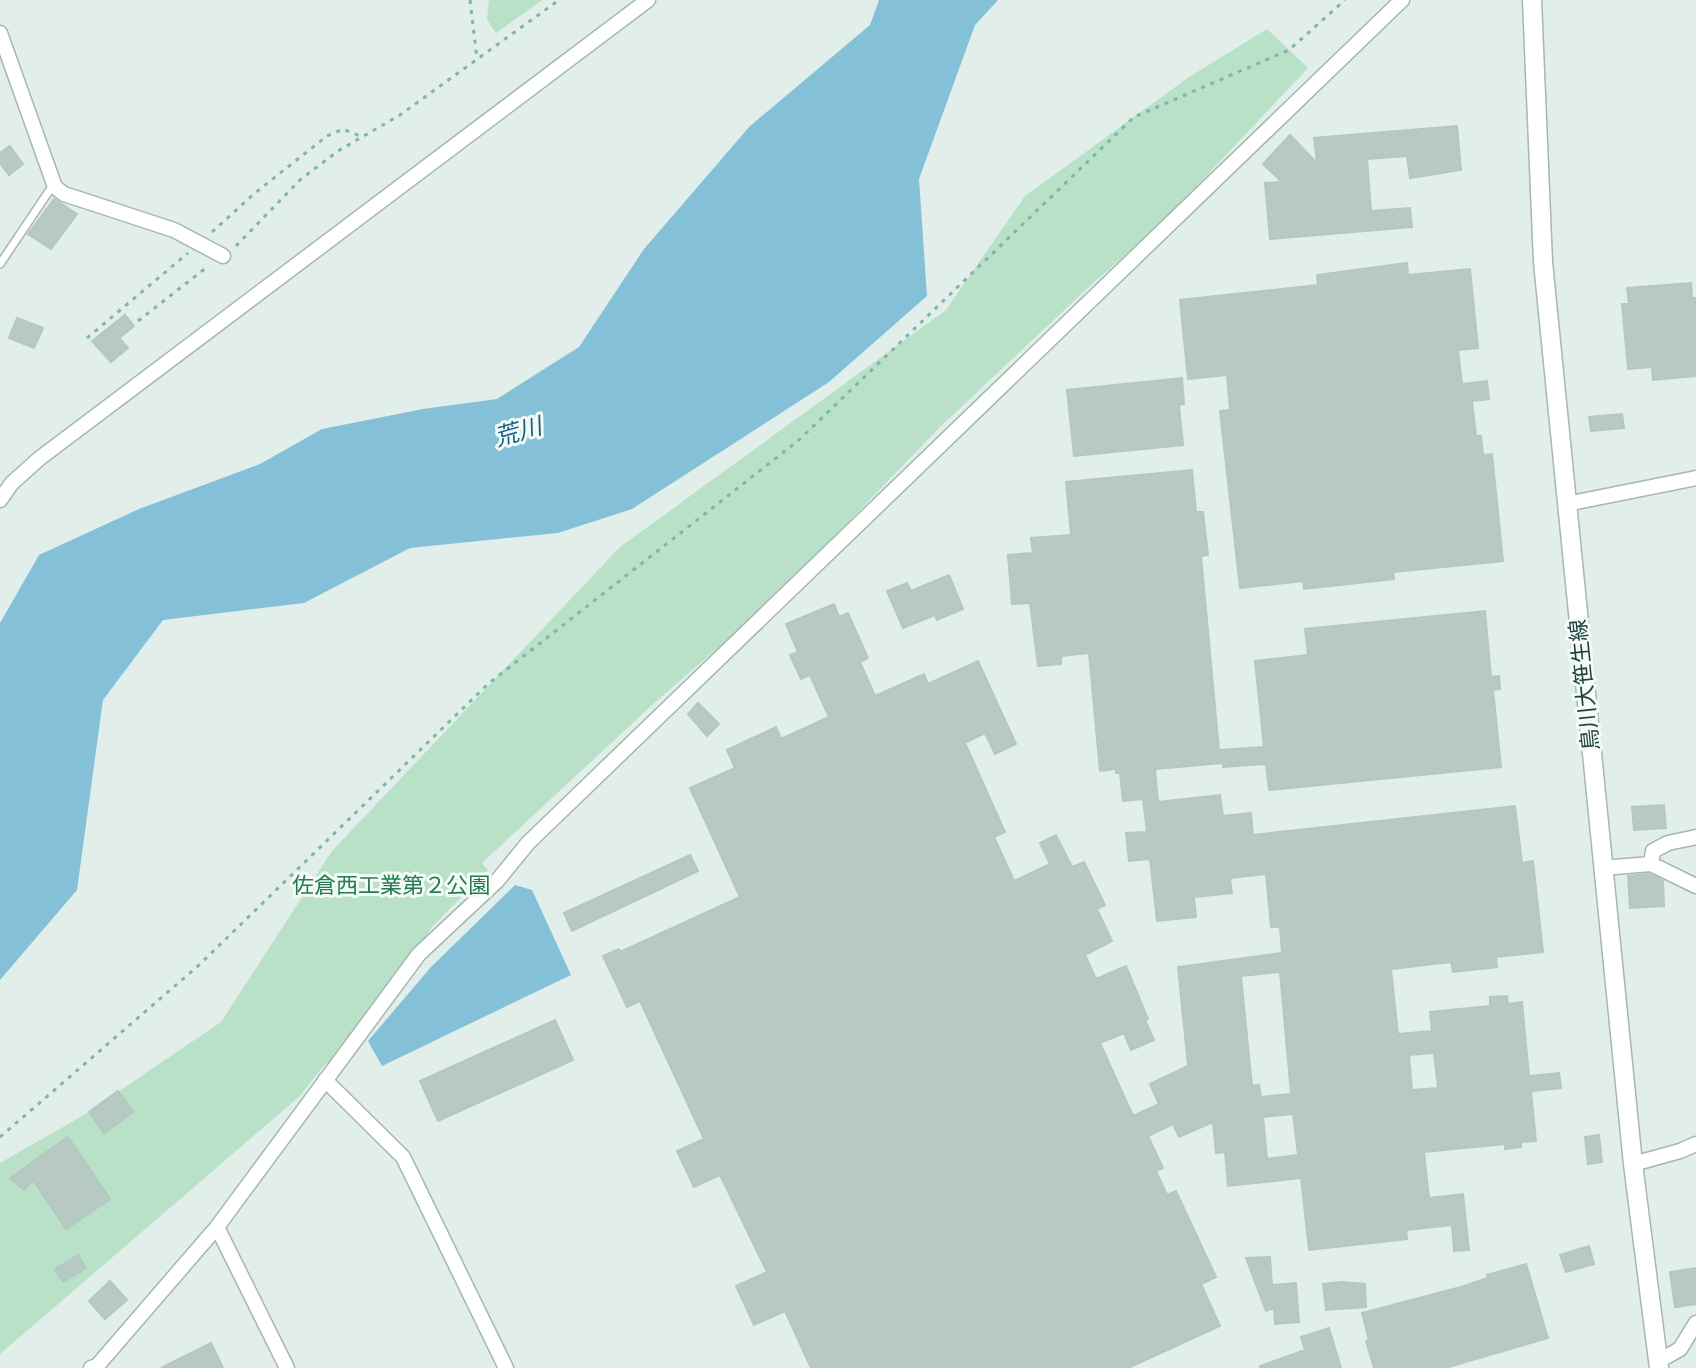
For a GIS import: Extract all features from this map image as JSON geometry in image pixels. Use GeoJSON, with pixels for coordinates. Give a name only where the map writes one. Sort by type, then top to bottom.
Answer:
{"type":"FeatureCollection","features":[{"type":"Feature","properties":{"kind":"street"},"geometry":{"type":"LineString","coordinates":[[0,500],[12,483],[40,458],[648,0]]}},
{"type":"Feature","properties":{"kind":"street"},"geometry":{"type":"LineString","coordinates":[[91,1368],[97,1366],[217,1227],[419,954],[497,881],[528,843],[1402,0]]}},
{"type":"Feature","properties":{"kind":"street","name":"鳥川大笹生線"},"geometry":{"type":"LineString","coordinates":[[1532,0],[1543,262],[1633,1164],[1659,1365]]}},
{"type":"Feature","properties":{"kind":"street"},"geometry":{"type":"LineString","coordinates":[[0,33],[53,185],[64,194],[174,230],[223,256]]}},
{"type":"Feature","properties":{"kind":"street"},"geometry":{"type":"LineString","coordinates":[[0,83],[13,72]]}},
{"type":"Feature","properties":{"kind":"street"},"geometry":{"type":"LineString","coordinates":[[1566,504],[1696,478]]}},
{"type":"Feature","properties":{"kind":"street"},"geometry":{"type":"LineString","coordinates":[[1651,864],[1653,851],[1668,843],[1696,837]]}},
{"type":"Feature","properties":{"kind":"street"},"geometry":{"type":"LineString","coordinates":[[1602,868],[1651,864],[1696,886]]}},
{"type":"Feature","properties":{"kind":"street"},"geometry":{"type":"LineString","coordinates":[[325,1080],[403,1157],[506,1368]]}},
{"type":"Feature","properties":{"kind":"street"},"geometry":{"type":"LineString","coordinates":[[1633,1164],[1696,1144]]}},
{"type":"Feature","properties":{"kind":"street"},"geometry":{"type":"LineString","coordinates":[[217,1227],[287,1368]]}},
{"type":"Feature","properties":{"kind":"street"},"geometry":{"type":"LineString","coordinates":[[1659,1365],[1680,1349],[1696,1323]]}},
{"type":"Feature","properties":{"kind":"lane"},"geometry":{"type":"LineString","coordinates":[[0,264],[53,185]]}},
{"type":"Feature","properties":{"kind":"path"},"geometry":{"type":"LineString","coordinates":[[470,0],[477,59]]}},
{"type":"Feature","properties":{"kind":"path"},"geometry":{"type":"LineString","coordinates":[[138,321],[245,239],[300,180],[360,136],[400,115],[559,0]]}},
{"type":"Feature","properties":{"kind":"path"},"geometry":{"type":"LineString","coordinates":[[0,1137],[198,966],[488,684],[799,440],[1134,117],[1289,50],[1345,0]]}},
{"type":"Feature","properties":{"kind":"path"},"geometry":{"type":"LineString","coordinates":[[87,338],[255,193],[327,136],[343,129],[360,136]]}},
{"type":"Feature","properties":{"kind":"green space"},"geometry":{"type":"Polygon","coordinates":[[[489,0],[542,0],[496,33],[487,20],[489,0]]]}},
{"type":"Feature","properties":{"kind":"green space","name":"佐倉西工業第２公園"},"geometry":{"type":"Polygon","coordinates":[[[1267,29],[1308,68],[1159,226],[1093,283],[940,427],[773,600],[652,705],[482,863],[488,870],[433,926],[341,1057],[324,1065],[300,1096],[0,1354],[0,1163],[84,1115],[221,1022],[332,851],[620,547],[946,310],[1025,196],[1189,77],[1267,29]]]}},
{"type":"Feature","properties":{"kind":"water","name":"荒川"},"geometry":{"type":"Polygon","coordinates":[[[879,0],[998,0],[975,25],[919,179],[927,296],[829,382],[632,509],[558,533],[410,548],[304,603],[163,620],[103,700],[77,890],[0,980],[0,623],[39,555],[139,509],[260,464],[322,429],[423,409],[497,399],[579,347],[644,249],[750,126],[870,25],[879,0]]]}},
{"type":"Feature","properties":{"kind":"water"},"geometry":{"type":"Polygon","coordinates":[[[515,885],[532,890],[571,975],[382,1066],[368,1041],[431,967],[515,885]]]}},
{"type":"Feature","properties":{"kind":"building"},"geometry":{"type":"Polygon","coordinates":[[[1457,126],[1461,170],[1410,178],[1407,156],[1367,159],[1371,211],[1410,208],[1412,227],[1270,239],[1265,183],[1282,182],[1263,164],[1290,135],[1317,163],[1314,138],[1457,126]]]}},
{"type":"Feature","properties":{"kind":"building"},"geometry":{"type":"Polygon","coordinates":[[[10,146],[23,164],[9,175],[0,163],[0,153],[10,146]]]}},
{"type":"Feature","properties":{"kind":"building"},"geometry":{"type":"Polygon","coordinates":[[[54,199],[77,214],[51,249],[28,234],[54,199]]]}},
{"type":"Feature","properties":{"kind":"building"},"geometry":{"type":"Polygon","coordinates":[[[1407,263],[1408,275],[1470,269],[1478,348],[1458,350],[1462,384],[1487,381],[1489,399],[1472,401],[1476,436],[1481,436],[1483,455],[1492,454],[1503,561],[1393,572],[1394,579],[1304,589],[1303,581],[1240,588],[1220,411],[1230,410],[1227,375],[1188,379],[1180,300],[1318,285],[1317,275],[1407,263]]]}},
{"type":"Feature","properties":{"kind":"building"},"geometry":{"type":"Polygon","coordinates":[[[1691,283],[1692,298],[1696,298],[1696,376],[1653,380],[1652,367],[1628,369],[1622,304],[1629,304],[1627,288],[1691,283]]]}},
{"type":"Feature","properties":{"kind":"building"},"geometry":{"type":"Polygon","coordinates":[[[125,315],[134,326],[119,338],[128,348],[111,362],[92,341],[125,315]]]}},
{"type":"Feature","properties":{"kind":"building"},"geometry":{"type":"Polygon","coordinates":[[[17,318],[43,328],[34,348],[9,338],[17,318]]]}},
{"type":"Feature","properties":{"kind":"building"},"geometry":{"type":"Polygon","coordinates":[[[1182,378],[1184,404],[1179,405],[1183,445],[1074,456],[1067,390],[1182,378]]]}},
{"type":"Feature","properties":{"kind":"building"},"geometry":{"type":"Polygon","coordinates":[[[1622,414],[1624,428],[1591,431],[1589,417],[1622,414]]]}},
{"type":"Feature","properties":{"kind":"building"},"geometry":{"type":"Polygon","coordinates":[[[1192,470],[1196,512],[1203,512],[1208,555],[1201,556],[1219,750],[1264,747],[1255,661],[1308,655],[1305,629],[1485,611],[1491,677],[1499,676],[1500,689],[1493,690],[1501,767],[1269,790],[1266,764],[1223,767],[1223,763],[1155,769],[1158,802],[1220,795],[1223,816],[1251,813],[1253,835],[1515,806],[1522,863],[1533,861],[1543,952],[1496,957],[1497,967],[1453,972],[1451,962],[1391,969],[1398,1034],[1432,1031],[1430,1012],[1490,1006],[1490,997],[1507,996],[1508,1004],[1522,1002],[1529,1076],[1559,1073],[1561,1088],[1531,1091],[1536,1141],[1521,1142],[1521,1147],[1505,1149],[1505,1144],[1424,1152],[1429,1198],[1463,1194],[1469,1250],[1454,1251],[1452,1225],[1406,1230],[1407,1239],[1309,1250],[1301,1178],[1228,1186],[1225,1152],[1216,1153],[1213,1122],[1179,1137],[1173,1124],[1148,1136],[1163,1168],[1156,1171],[1167,1195],[1176,1191],[1216,1277],[1201,1284],[1220,1326],[1128,1368],[811,1368],[785,1311],[754,1325],[736,1286],[767,1272],[720,1175],[694,1187],[677,1151],[704,1139],[640,1001],[627,1007],[603,956],[619,949],[620,952],[740,897],[690,788],[735,768],[727,750],[776,727],[781,739],[829,717],[810,675],[801,679],[790,655],[798,652],[786,624],[834,604],[839,617],[848,613],[868,658],[860,662],[875,696],[924,674],[928,684],[978,661],[1016,744],[995,754],[985,733],[965,743],[1005,832],[994,837],[1014,881],[1050,864],[1040,843],[1056,835],[1072,867],[1084,862],[1105,905],[1097,909],[1112,941],[1085,955],[1096,979],[1126,966],[1148,1019],[1145,1020],[1154,1040],[1131,1050],[1124,1033],[1100,1043],[1133,1116],[1159,1104],[1150,1084],[1188,1066],[1178,967],[1282,953],[1280,927],[1271,927],[1266,874],[1230,878],[1232,893],[1194,897],[1196,917],[1157,921],[1150,859],[1129,861],[1126,833],[1147,832],[1143,799],[1123,801],[1120,773],[1116,773],[1116,769],[1100,771],[1089,653],[1061,656],[1061,664],[1038,666],[1030,603],[1012,604],[1008,555],[1033,553],[1031,538],[1071,535],[1066,482],[1192,470]],[[1280,972],[1241,976],[1252,1086],[1259,1085],[1261,1097],[1291,1094],[1280,972]],[[1434,1053],[1409,1055],[1412,1090],[1438,1088],[1434,1053]],[[1293,1114],[1263,1117],[1267,1159],[1298,1155],[1293,1114]]]}},
{"type":"Feature","properties":{"kind":"building"},"geometry":{"type":"Polygon","coordinates":[[[949,575],[963,609],[937,620],[935,615],[903,628],[887,591],[907,583],[911,591],[949,575]]]}},
{"type":"Feature","properties":{"kind":"building"},"geometry":{"type":"Polygon","coordinates":[[[698,703],[719,724],[707,736],[688,714],[698,703]]]}},
{"type":"Feature","properties":{"kind":"building"},"geometry":{"type":"Polygon","coordinates":[[[1664,805],[1666,828],[1634,830],[1632,807],[1664,805]]]}},
{"type":"Feature","properties":{"kind":"building"},"geometry":{"type":"Polygon","coordinates":[[[690,855],[698,871],[572,931],[564,913],[690,855]]]}},
{"type":"Feature","properties":{"kind":"building"},"geometry":{"type":"Polygon","coordinates":[[[1649,874],[1663,881],[1664,906],[1630,908],[1628,876],[1649,874]]]}},
{"type":"Feature","properties":{"kind":"building"},"geometry":{"type":"Polygon","coordinates":[[[555,1020],[573,1060],[438,1121],[420,1081],[555,1020]]]}},
{"type":"Feature","properties":{"kind":"building"},"geometry":{"type":"Polygon","coordinates":[[[118,1091],[133,1112],[104,1133],[89,1112],[118,1091]]]}},
{"type":"Feature","properties":{"kind":"building"},"geometry":{"type":"Polygon","coordinates":[[[1599,1135],[1602,1162],[1588,1164],[1585,1137],[1599,1135]]]}},
{"type":"Feature","properties":{"kind":"building"},"geometry":{"type":"Polygon","coordinates":[[[68,1137],[110,1199],[66,1229],[33,1180],[24,1190],[10,1178],[68,1137]]]}},
{"type":"Feature","properties":{"kind":"building"},"geometry":{"type":"Polygon","coordinates":[[[1589,1246],[1594,1264],[1566,1272],[1560,1255],[1589,1246]]]}},
{"type":"Feature","properties":{"kind":"building"},"geometry":{"type":"Polygon","coordinates":[[[78,1255],[86,1268],[63,1282],[55,1269],[78,1255]]]}},
{"type":"Feature","properties":{"kind":"building"},"geometry":{"type":"Polygon","coordinates":[[[1270,1257],[1272,1285],[1296,1283],[1299,1322],[1275,1324],[1274,1308],[1266,1311],[1246,1258],[1270,1257]]]}},
{"type":"Feature","properties":{"kind":"building"},"geometry":{"type":"Polygon","coordinates":[[[1526,1264],[1548,1338],[1445,1368],[1374,1368],[1362,1313],[1461,1287],[1488,1278],[1487,1275],[1526,1264]]]}},
{"type":"Feature","properties":{"kind":"building"},"geometry":{"type":"Polygon","coordinates":[[[1696,1268],[1696,1304],[1675,1307],[1670,1272],[1696,1268]]]}},
{"type":"Feature","properties":{"kind":"building"},"geometry":{"type":"Polygon","coordinates":[[[110,1281],[127,1300],[105,1319],[89,1301],[110,1281]]]}},
{"type":"Feature","properties":{"kind":"building"},"geometry":{"type":"Polygon","coordinates":[[[1323,1284],[1365,1284],[1366,1307],[1326,1310],[1323,1284]]]}},
{"type":"Feature","properties":{"kind":"building"},"geometry":{"type":"Polygon","coordinates":[[[1329,1328],[1341,1368],[1261,1368],[1305,1350],[1301,1337],[1329,1328]]]}},
{"type":"Feature","properties":{"kind":"building"},"geometry":{"type":"Polygon","coordinates":[[[211,1343],[223,1368],[161,1368],[211,1343]]]}}]}
